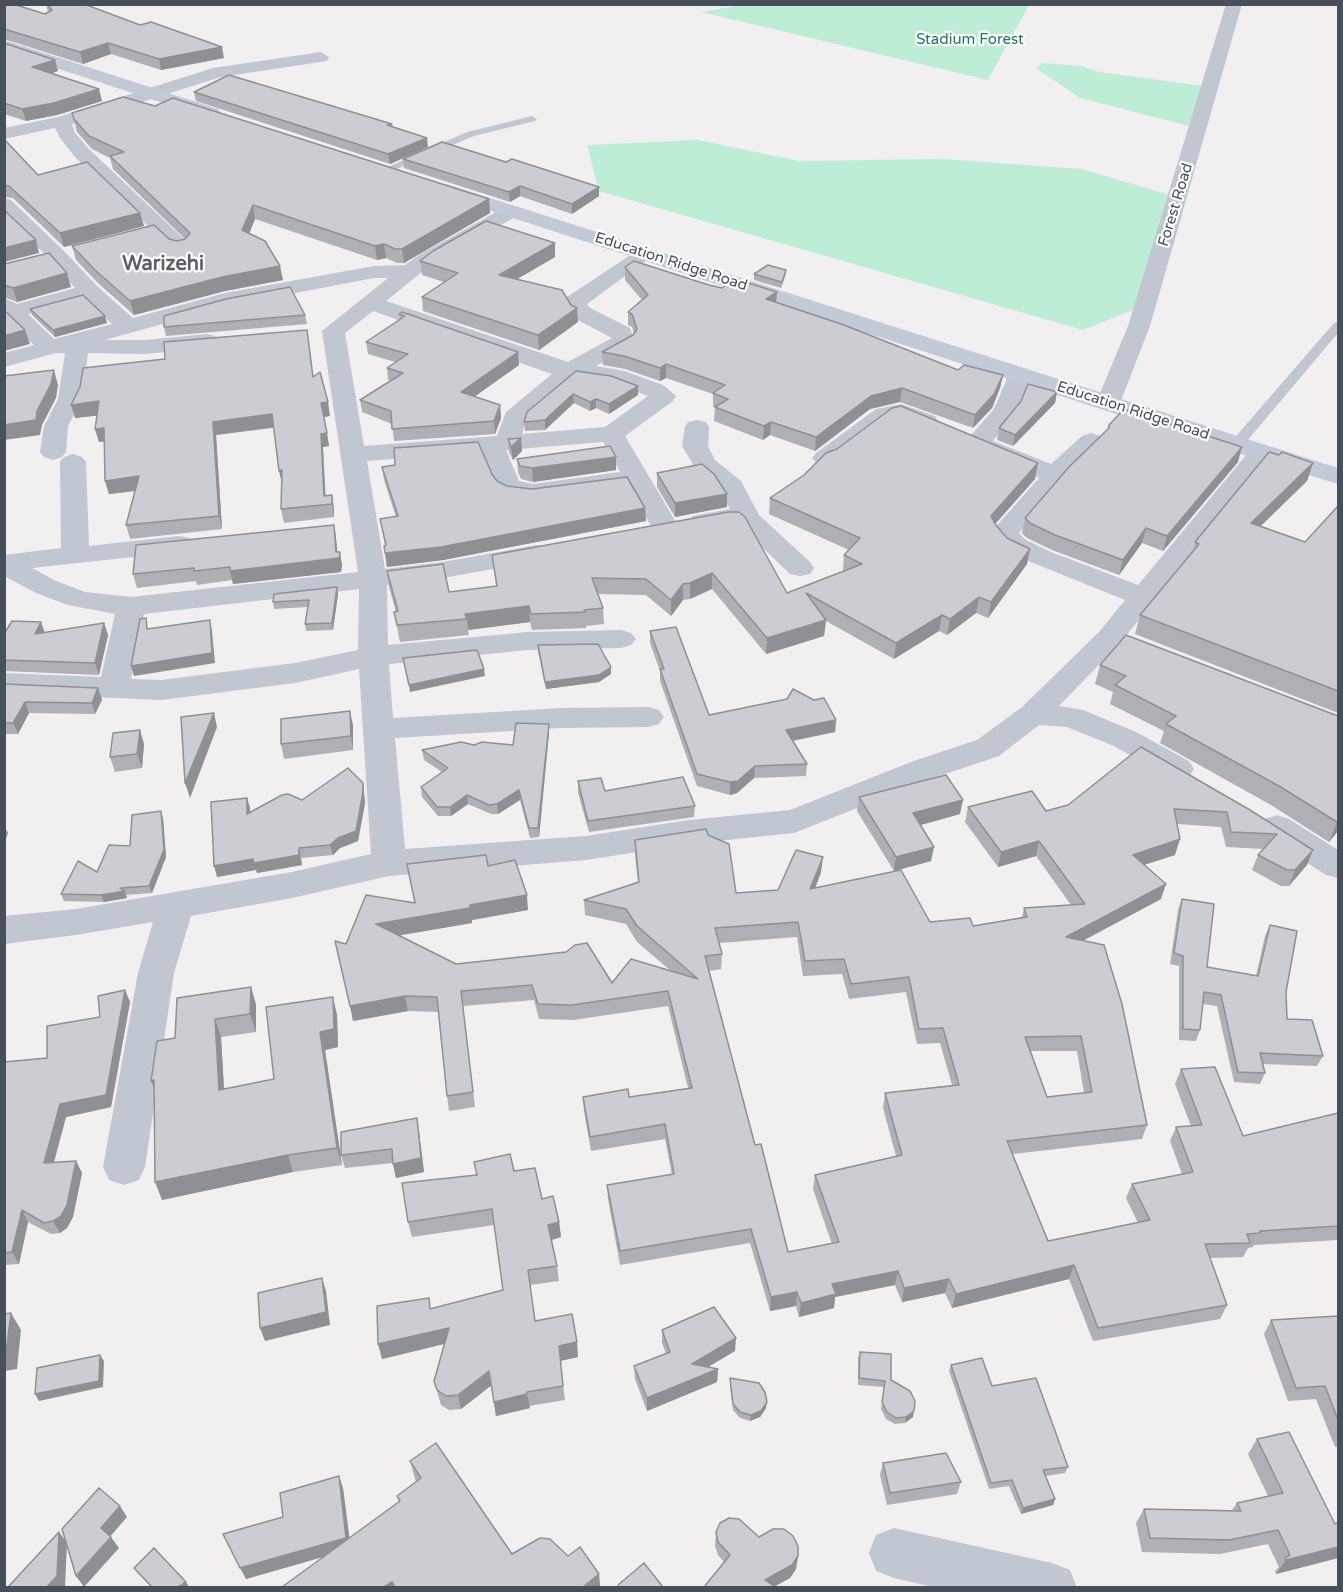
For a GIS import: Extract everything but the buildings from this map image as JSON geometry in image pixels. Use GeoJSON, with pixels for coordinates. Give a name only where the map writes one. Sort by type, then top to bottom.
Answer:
{"type":"FeatureCollection","features":[{"type":"Feature","properties":{"kind":"street","name":"Forest Road"},"geometry":{"type":"LineString","coordinates":[[1108,403],[1139,326],[1234,4]]}},
{"type":"Feature","properties":{"kind":"street"},"geometry":{"type":"LineString","coordinates":[[7,48],[230,119]]}},
{"type":"Feature","properties":{"kind":"street"},"geometry":{"type":"LineString","coordinates":[[4,134],[62,121],[219,72],[321,57]]}},
{"type":"Feature","properties":{"kind":"street"},"geometry":{"type":"LineString","coordinates":[[62,121],[66,134],[82,153],[181,247]]}},
{"type":"Feature","properties":{"kind":"street","name":"Education Ridge Road"},"geometry":{"type":"LineString","coordinates":[[366,164],[1338,476]]}},
{"type":"Feature","properties":{"kind":"street"},"geometry":{"type":"LineString","coordinates":[[4,204],[58,256],[89,291],[128,325]]}},
{"type":"Feature","properties":{"kind":"street"},"geometry":{"type":"LineString","coordinates":[[389,863],[373,656],[373,579],[352,526],[353,455],[322,332],[372,303],[411,270],[432,256],[512,211]]}},
{"type":"Feature","properties":{"kind":"street"},"geometry":{"type":"LineString","coordinates":[[139,235],[162,229]]}},
{"type":"Feature","properties":{"kind":"street"},"geometry":{"type":"LineString","coordinates":[[37,262],[81,250]]}},
{"type":"Feature","properties":{"kind":"street"},"geometry":{"type":"LineString","coordinates":[[636,478],[533,492],[518,491],[508,486],[499,442],[515,417],[570,371],[624,339],[622,333],[582,313],[575,302],[645,254]]}},
{"type":"Feature","properties":{"kind":"street"},"geometry":{"type":"LineString","coordinates":[[4,360],[48,346],[225,300],[374,272],[411,270]]}},
{"type":"Feature","properties":{"kind":"street"},"geometry":{"type":"LineString","coordinates":[[7,310],[89,291]]}},
{"type":"Feature","properties":{"kind":"street"},"geometry":{"type":"LineString","coordinates":[[353,455],[611,434],[664,396],[656,390],[616,376],[570,371],[372,303]]}},
{"type":"Feature","properties":{"kind":"street"},"geometry":{"type":"LineString","coordinates":[[7,310],[48,346],[145,347],[228,339]]}},
{"type":"Feature","properties":{"kind":"street"},"geometry":{"type":"LineString","coordinates":[[75,555],[63,457],[56,426],[70,399],[77,347]]}},
{"type":"Feature","properties":{"kind":"street"},"geometry":{"type":"LineString","coordinates":[[959,434],[1005,411],[1019,374]]}},
{"type":"Feature","properties":{"kind":"street"},"geometry":{"type":"LineString","coordinates":[[825,458],[885,414],[901,411],[1055,475]]}},
{"type":"Feature","properties":{"kind":"street"},"geometry":{"type":"LineString","coordinates":[[697,428],[696,446],[705,464],[732,487],[748,519],[800,568]]}},
{"type":"Feature","properties":{"kind":"street"},"geometry":{"type":"LineString","coordinates":[[611,434],[636,478],[654,531],[727,517],[748,519]]}},
{"type":"Feature","properties":{"kind":"street"},"geometry":{"type":"LineString","coordinates":[[1091,441],[1055,475],[1004,533],[1016,546],[1041,558],[1143,597]]}},
{"type":"Feature","properties":{"kind":"street"},"geometry":{"type":"LineString","coordinates":[[4,930],[76,922],[292,885],[389,863],[520,851],[586,848],[689,832],[794,821],[922,770],[988,748],[1034,714],[1121,641],[1143,597],[1248,449]]}},
{"type":"Feature","properties":{"kind":"street"},"geometry":{"type":"LineString","coordinates":[[4,564],[206,541]]}},
{"type":"Feature","properties":{"kind":"street"},"geometry":{"type":"LineString","coordinates":[[4,564],[46,587],[78,599],[103,604],[153,606],[442,570],[561,549]]}},
{"type":"Feature","properties":{"kind":"street"},"geometry":{"type":"LineString","coordinates":[[114,687],[131,606]]}},
{"type":"Feature","properties":{"kind":"street"},"geometry":{"type":"LineString","coordinates":[[4,682],[173,688],[295,673],[373,656],[528,641],[621,639]]}},
{"type":"Feature","properties":{"kind":"street"},"geometry":{"type":"LineString","coordinates":[[1034,714],[1072,717],[1125,739],[1207,786]]}},
{"type":"Feature","properties":{"kind":"street"},"geometry":{"type":"LineString","coordinates":[[379,729],[562,718],[648,717]]}},
{"type":"Feature","properties":{"kind":"street"},"geometry":{"type":"LineString","coordinates":[[1248,810],[1338,866]]}},
{"type":"Feature","properties":{"kind":"street"},"geometry":{"type":"LineString","coordinates":[[124,1167],[156,973],[176,905]]}},
{"type":"Feature","properties":{"kind":"street"},"geometry":{"type":"LineString","coordinates":[[894,1553],[1052,1587]]}},
{"type":"Feature","properties":{"kind":"lane"},"geometry":{"type":"LineString","coordinates":[[386,170],[471,134],[532,119]]}},
{"type":"Feature","properties":{"kind":"lane"},"geometry":{"type":"LineString","coordinates":[[1248,449],[1338,326]]}},
{"type":"Feature","properties":{"kind":"green space","name":"Stadium Forest"},"geometry":{"type":"Polygon","coordinates":[[[748,4],[1029,5],[988,80],[701,12],[748,4]]]}},
{"type":"Feature","properties":{"kind":"green space"},"geometry":{"type":"Polygon","coordinates":[[[1042,63],[1082,66],[1099,72],[1218,88],[1205,130],[1080,98],[1036,68],[1042,63]]]}},
{"type":"Feature","properties":{"kind":"green space"},"geometry":{"type":"Polygon","coordinates":[[[698,140],[799,161],[943,159],[1082,169],[1173,196],[1141,307],[1083,330],[599,191],[587,145],[698,140]]]}},
{"type":"Feature","properties":{"kind":"district","name":"Warizehi"},"geometry":{"type":"Point","coordinates":[163,265]}}]}
